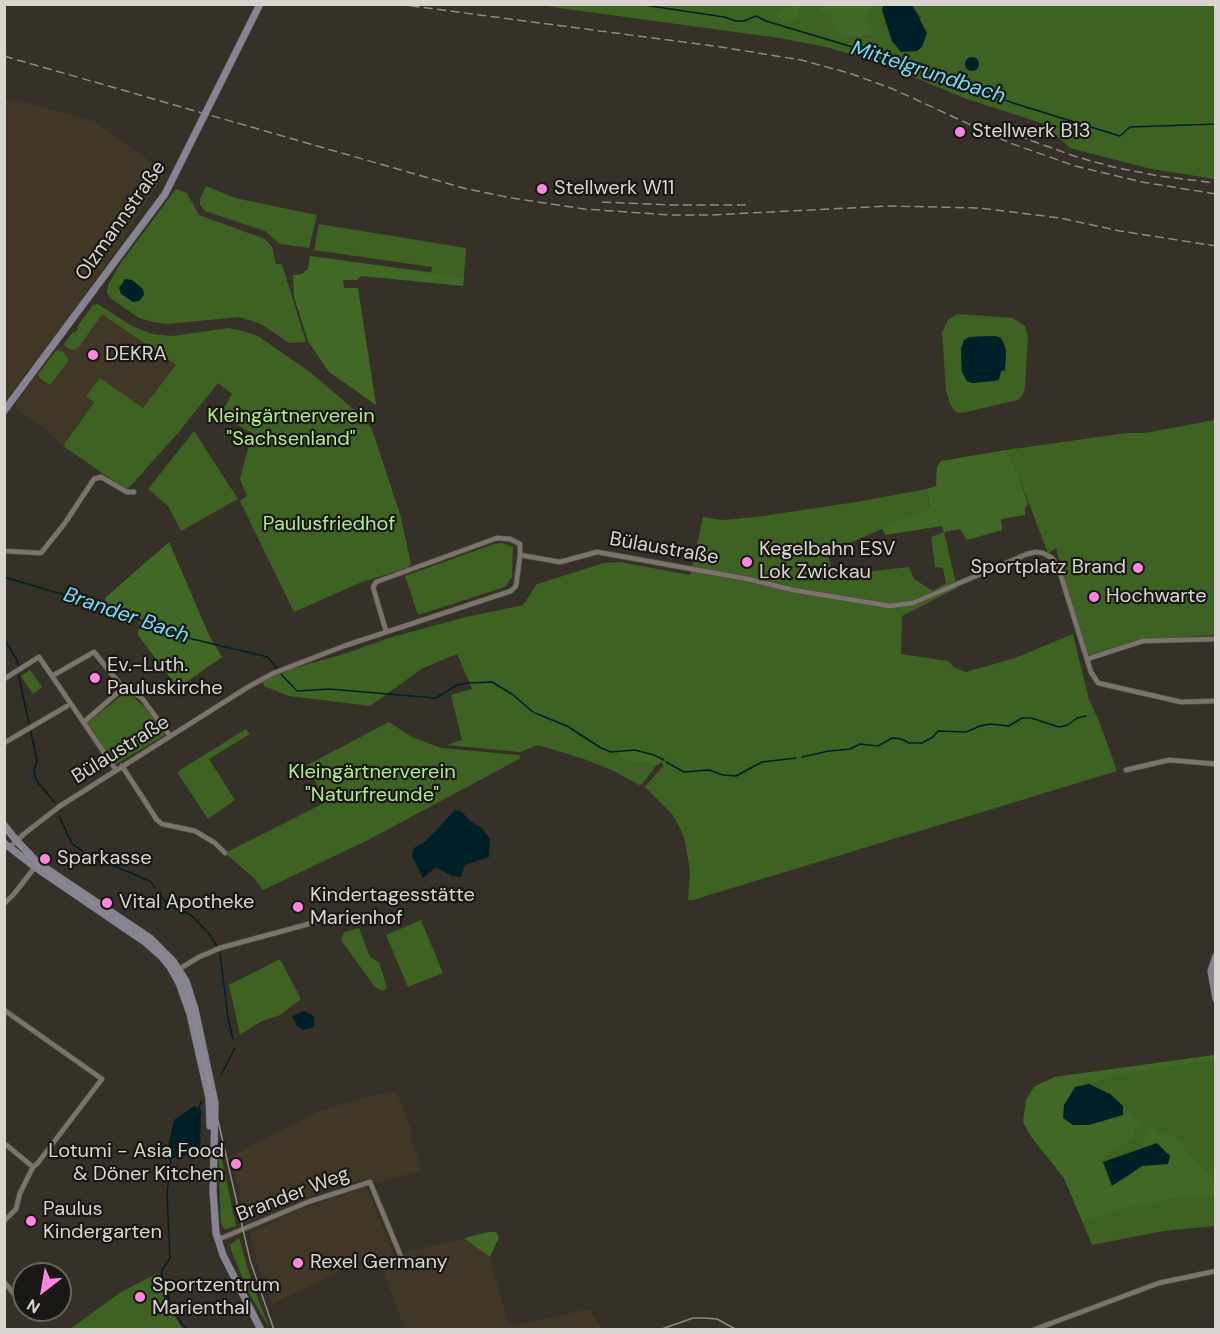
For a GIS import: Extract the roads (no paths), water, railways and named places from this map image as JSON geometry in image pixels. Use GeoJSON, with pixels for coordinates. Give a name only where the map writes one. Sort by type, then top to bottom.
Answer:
{"type":"FeatureCollection","features":[{"type":"Feature","properties":{"kind":"main road","name":"Olzmannstraße"},"geometry":{"type":"LineString","coordinates":[[4,411],[165,194],[260,4]]}},
{"type":"Feature","properties":{"kind":"main road"},"geometry":{"type":"LineString","coordinates":[[4,825],[36,865]]}},
{"type":"Feature","properties":{"kind":"main road"},"geometry":{"type":"LineString","coordinates":[[7,845],[145,934],[164,951],[193,1001],[216,1103],[213,1191],[217,1240],[261,1329]]}},
{"type":"Feature","properties":{"kind":"main road"},"geometry":{"type":"LineString","coordinates":[[1215,956],[1211,971],[1215,999]]}},
{"type":"Feature","properties":{"kind":"street"},"geometry":{"type":"LineString","coordinates":[[4,551],[41,553],[65,523],[94,479],[101,477],[127,492],[134,492]]}},
{"type":"Feature","properties":{"kind":"street"},"geometry":{"type":"LineString","coordinates":[[387,631],[373,587],[376,582],[497,537],[517,541],[520,544],[520,555]]}},
{"type":"Feature","properties":{"kind":"street","name":"Bülaustraße"},"geometry":{"type":"LineString","coordinates":[[7,845],[60,806],[273,673],[387,631],[511,591],[516,586],[520,555],[560,562],[597,552],[748,579],[793,590],[890,606],[913,603],[1027,554],[1042,553],[1052,558],[1058,566],[1091,672],[1098,683],[1181,702],[1215,701]]}},
{"type":"Feature","properties":{"kind":"street"},"geometry":{"type":"LineString","coordinates":[[1087,659],[1143,641],[1215,639]]}},
{"type":"Feature","properties":{"kind":"street"},"geometry":{"type":"LineString","coordinates":[[52,676],[94,652],[123,688],[141,697],[170,736]]}},
{"type":"Feature","properties":{"kind":"street"},"geometry":{"type":"LineString","coordinates":[[4,679],[39,657],[116,771]]}},
{"type":"Feature","properties":{"kind":"street"},"geometry":{"type":"LineString","coordinates":[[84,722],[123,688]]}},
{"type":"Feature","properties":{"kind":"street"},"geometry":{"type":"LineString","coordinates":[[4,743],[67,706]]}},
{"type":"Feature","properties":{"kind":"street"},"geometry":{"type":"LineString","coordinates":[[1126,770],[1169,760],[1215,764]]}},
{"type":"Feature","properties":{"kind":"street"},"geometry":{"type":"LineString","coordinates":[[122,766],[157,820],[162,824],[195,831],[215,843],[225,853]]}},
{"type":"Feature","properties":{"kind":"street"},"geometry":{"type":"LineString","coordinates":[[4,904],[36,865]]}},
{"type":"Feature","properties":{"kind":"street"},"geometry":{"type":"LineString","coordinates":[[176,971],[218,949],[316,922]]}},
{"type":"Feature","properties":{"kind":"street"},"geometry":{"type":"LineString","coordinates":[[4,1010],[102,1078],[33,1167],[20,1193],[16,1209],[4,1221]]}},
{"type":"Feature","properties":{"kind":"street"},"geometry":{"type":"LineString","coordinates":[[4,1143],[33,1167]]}},
{"type":"Feature","properties":{"kind":"street","name":"Brander Weg"},"geometry":{"type":"LineString","coordinates":[[217,1240],[308,1202],[370,1182],[402,1259]]}},
{"type":"Feature","properties":{"kind":"street"},"geometry":{"type":"LineString","coordinates":[[1033,1329],[1159,1283],[1215,1271]]}},
{"type":"Feature","properties":{"kind":"water"},"geometry":{"type":"Polygon","coordinates":[[[884,5],[912,5],[927,33],[922,47],[917,51],[901,52],[892,41],[882,10],[884,5]]]}},
{"type":"Feature","properties":{"kind":"water"},"geometry":{"type":"Polygon","coordinates":[[[969,57],[975,57],[979,64],[975,71],[969,71],[965,67],[965,61],[969,57]]]}},
{"type":"Feature","properties":{"kind":"water"},"geometry":{"type":"Polygon","coordinates":[[[125,279],[132,280],[143,289],[144,295],[139,301],[133,302],[121,294],[119,288],[125,279]]]}},
{"type":"Feature","properties":{"kind":"water"},"geometry":{"type":"Polygon","coordinates":[[[995,336],[1001,338],[1006,350],[1005,370],[1001,371],[999,380],[972,383],[967,381],[962,372],[961,349],[964,340],[969,337],[995,336]]]}},
{"type":"Feature","properties":{"kind":"water"},"geometry":{"type":"Polygon","coordinates":[[[455,810],[462,812],[471,822],[482,828],[490,839],[489,857],[465,865],[461,877],[452,876],[436,867],[423,878],[412,856],[414,848],[426,841],[455,810]]]}},
{"type":"Feature","properties":{"kind":"water"},"geometry":{"type":"Polygon","coordinates":[[[304,1011],[314,1016],[314,1027],[303,1030],[297,1026],[292,1016],[304,1011]]]}},
{"type":"Feature","properties":{"kind":"water"},"geometry":{"type":"Polygon","coordinates":[[[1089,1084],[1110,1094],[1123,1106],[1123,1115],[1089,1125],[1073,1125],[1063,1118],[1064,1105],[1075,1087],[1089,1084]]]}},
{"type":"Feature","properties":{"kind":"water"},"geometry":{"type":"Polygon","coordinates":[[[194,1106],[201,1110],[200,1151],[170,1159],[168,1146],[174,1120],[194,1106]]]}},
{"type":"Feature","properties":{"kind":"water"},"geometry":{"type":"Polygon","coordinates":[[[1157,1143],[1170,1156],[1168,1164],[1142,1166],[1112,1186],[1103,1162],[1157,1143]]]}},
{"type":"Feature","properties":{"kind":"waterway","name":"Mittelgrundbach"},"geometry":{"type":"LineString","coordinates":[[637,4],[724,17],[736,21],[744,21],[756,16],[889,58],[1013,103],[1120,136],[1130,127],[1216,124]]}},
{"type":"Feature","properties":{"kind":"waterway","name":"Brander Bach"},"geometry":{"type":"LineString","coordinates":[[4,577],[106,607],[184,637],[268,657],[277,669]]}},
{"type":"Feature","properties":{"kind":"waterway"},"geometry":{"type":"LineString","coordinates":[[4,639],[16,658],[19,668]]}},
{"type":"Feature","properties":{"kind":"waterway"},"geometry":{"type":"LineString","coordinates":[[18,673],[37,760],[34,770],[36,780],[55,803]]}},
{"type":"Feature","properties":{"kind":"waterway","name":"Brander Bach"},"geometry":{"type":"LineString","coordinates":[[280,673],[297,691],[329,689],[436,698],[457,685],[492,682],[512,694],[533,712]]}},
{"type":"Feature","properties":{"kind":"waterway","name":"Brander Bach"},"geometry":{"type":"LineString","coordinates":[[535,713],[567,726],[611,752],[635,750],[664,760]]}},
{"type":"Feature","properties":{"kind":"waterway","name":"Brander Bach"},"geometry":{"type":"LineString","coordinates":[[802,757],[850,749],[860,744],[878,746],[892,738],[909,743],[922,743],[938,731],[966,732],[990,724],[1009,726],[1022,718],[1031,718],[1059,727],[1086,716]]}},
{"type":"Feature","properties":{"kind":"waterway","name":"Brander Bach"},"geometry":{"type":"LineString","coordinates":[[666,762],[684,772],[709,770],[723,775],[736,776],[762,762],[796,758]]}},
{"type":"Feature","properties":{"kind":"waterway"},"geometry":{"type":"LineString","coordinates":[[59,816],[72,844],[90,856],[150,881],[155,888]]}},
{"type":"Feature","properties":{"kind":"waterway"},"geometry":{"type":"LineString","coordinates":[[158,893],[169,905],[191,915],[217,946]]}},
{"type":"Feature","properties":{"kind":"waterway"},"geometry":{"type":"LineString","coordinates":[[220,953],[228,1018],[233,1039]]}},
{"type":"Feature","properties":{"kind":"waterway"},"geometry":{"type":"LineString","coordinates":[[221,1075],[235,1048]]}},
{"type":"Feature","properties":{"kind":"waterway"},"geometry":{"type":"LineString","coordinates":[[198,1109],[202,1101]]}},
{"type":"Feature","properties":{"kind":"waterway"},"geometry":{"type":"LineString","coordinates":[[171,1158],[167,1194],[170,1258],[162,1270],[162,1279],[171,1305],[188,1330]]}},
{"type":"Feature","properties":{"kind":"tram line"},"geometry":{"type":"LineString","coordinates":[[4,830],[26,855],[41,867],[151,942],[167,956],[180,974],[192,1007],[250,1260],[274,1330]]}},
{"type":"Feature","properties":{"kind":"tram line"},"geometry":{"type":"LineString","coordinates":[[659,1330],[693,1318],[717,1319],[737,1330]]}},
{"type":"Feature","properties":{"kind":"railway"},"geometry":{"type":"LineString","coordinates":[[397,4],[721,47],[801,60],[849,73],[893,89],[1010,143],[1075,166],[1142,182],[1216,194]]}},
{"type":"Feature","properties":{"kind":"railway"},"geometry":{"type":"LineString","coordinates":[[4,56],[467,189],[512,198],[584,209],[671,215],[890,206],[980,208],[1060,218],[1120,231],[1216,246]]}},
{"type":"Feature","properties":{"kind":"railway"},"geometry":{"type":"LineString","coordinates":[[1018,136],[1113,167],[1159,176],[1216,183]]}},
{"type":"Feature","properties":{"kind":"railway"},"geometry":{"type":"LineString","coordinates":[[602,202],[746,205]]}},
{"type":"Feature","properties":{"kind":"place","name":"Stellwerk B13"},"geometry":{"type":"Point","coordinates":[960,132]}},
{"type":"Feature","properties":{"kind":"place","name":"Stellwerk W11"},"geometry":{"type":"Point","coordinates":[542,189]}},
{"type":"Feature","properties":{"kind":"place","name":"DEKRA"},"geometry":{"type":"Point","coordinates":[93,355]}},
{"type":"Feature","properties":{"kind":"place","name":"Kegelbahn ESV Lok Zwickau"},"geometry":{"type":"Point","coordinates":[747,562]}},
{"type":"Feature","properties":{"kind":"place","name":"Sportplatz Brand"},"geometry":{"type":"Point","coordinates":[1138,568]}},
{"type":"Feature","properties":{"kind":"place","name":"Hochwarte"},"geometry":{"type":"Point","coordinates":[1094,597]}},
{"type":"Feature","properties":{"kind":"place","name":"Ev.-Luth. Pauluskirche"},"geometry":{"type":"Point","coordinates":[95,678]}},
{"type":"Feature","properties":{"kind":"place","name":"Sparkasse"},"geometry":{"type":"Point","coordinates":[45,859]}},
{"type":"Feature","properties":{"kind":"place","name":"Vital Apotheke"},"geometry":{"type":"Point","coordinates":[107,903]}},
{"type":"Feature","properties":{"kind":"place","name":"Kindertagesstätte Marienhof"},"geometry":{"type":"Point","coordinates":[298,907]}},
{"type":"Feature","properties":{"kind":"place","name":"Lotumi - Asia Food & Döner Kitchen"},"geometry":{"type":"Point","coordinates":[236,1164]}},
{"type":"Feature","properties":{"kind":"place","name":"Paulus Kindergarten"},"geometry":{"type":"Point","coordinates":[31,1221]}},
{"type":"Feature","properties":{"kind":"place","name":"Rexel Germany"},"geometry":{"type":"Point","coordinates":[298,1263]}},
{"type":"Feature","properties":{"kind":"place","name":"Sportzentrum Marienthal"},"geometry":{"type":"Point","coordinates":[140,1297]}},
{"type":"Feature","properties":{"kind":"park label","name":"Kleingärtnerverein \"Sachsenland\""},"geometry":{"type":"Point","coordinates":[291,428]}},
{"type":"Feature","properties":{"kind":"park label","name":"Paulusfriedhof"},"geometry":{"type":"Point","coordinates":[329,525]}},
{"type":"Feature","properties":{"kind":"park label","name":"Kleingärtnerverein \"Naturfreunde\""},"geometry":{"type":"Point","coordinates":[372,784]}}]}
